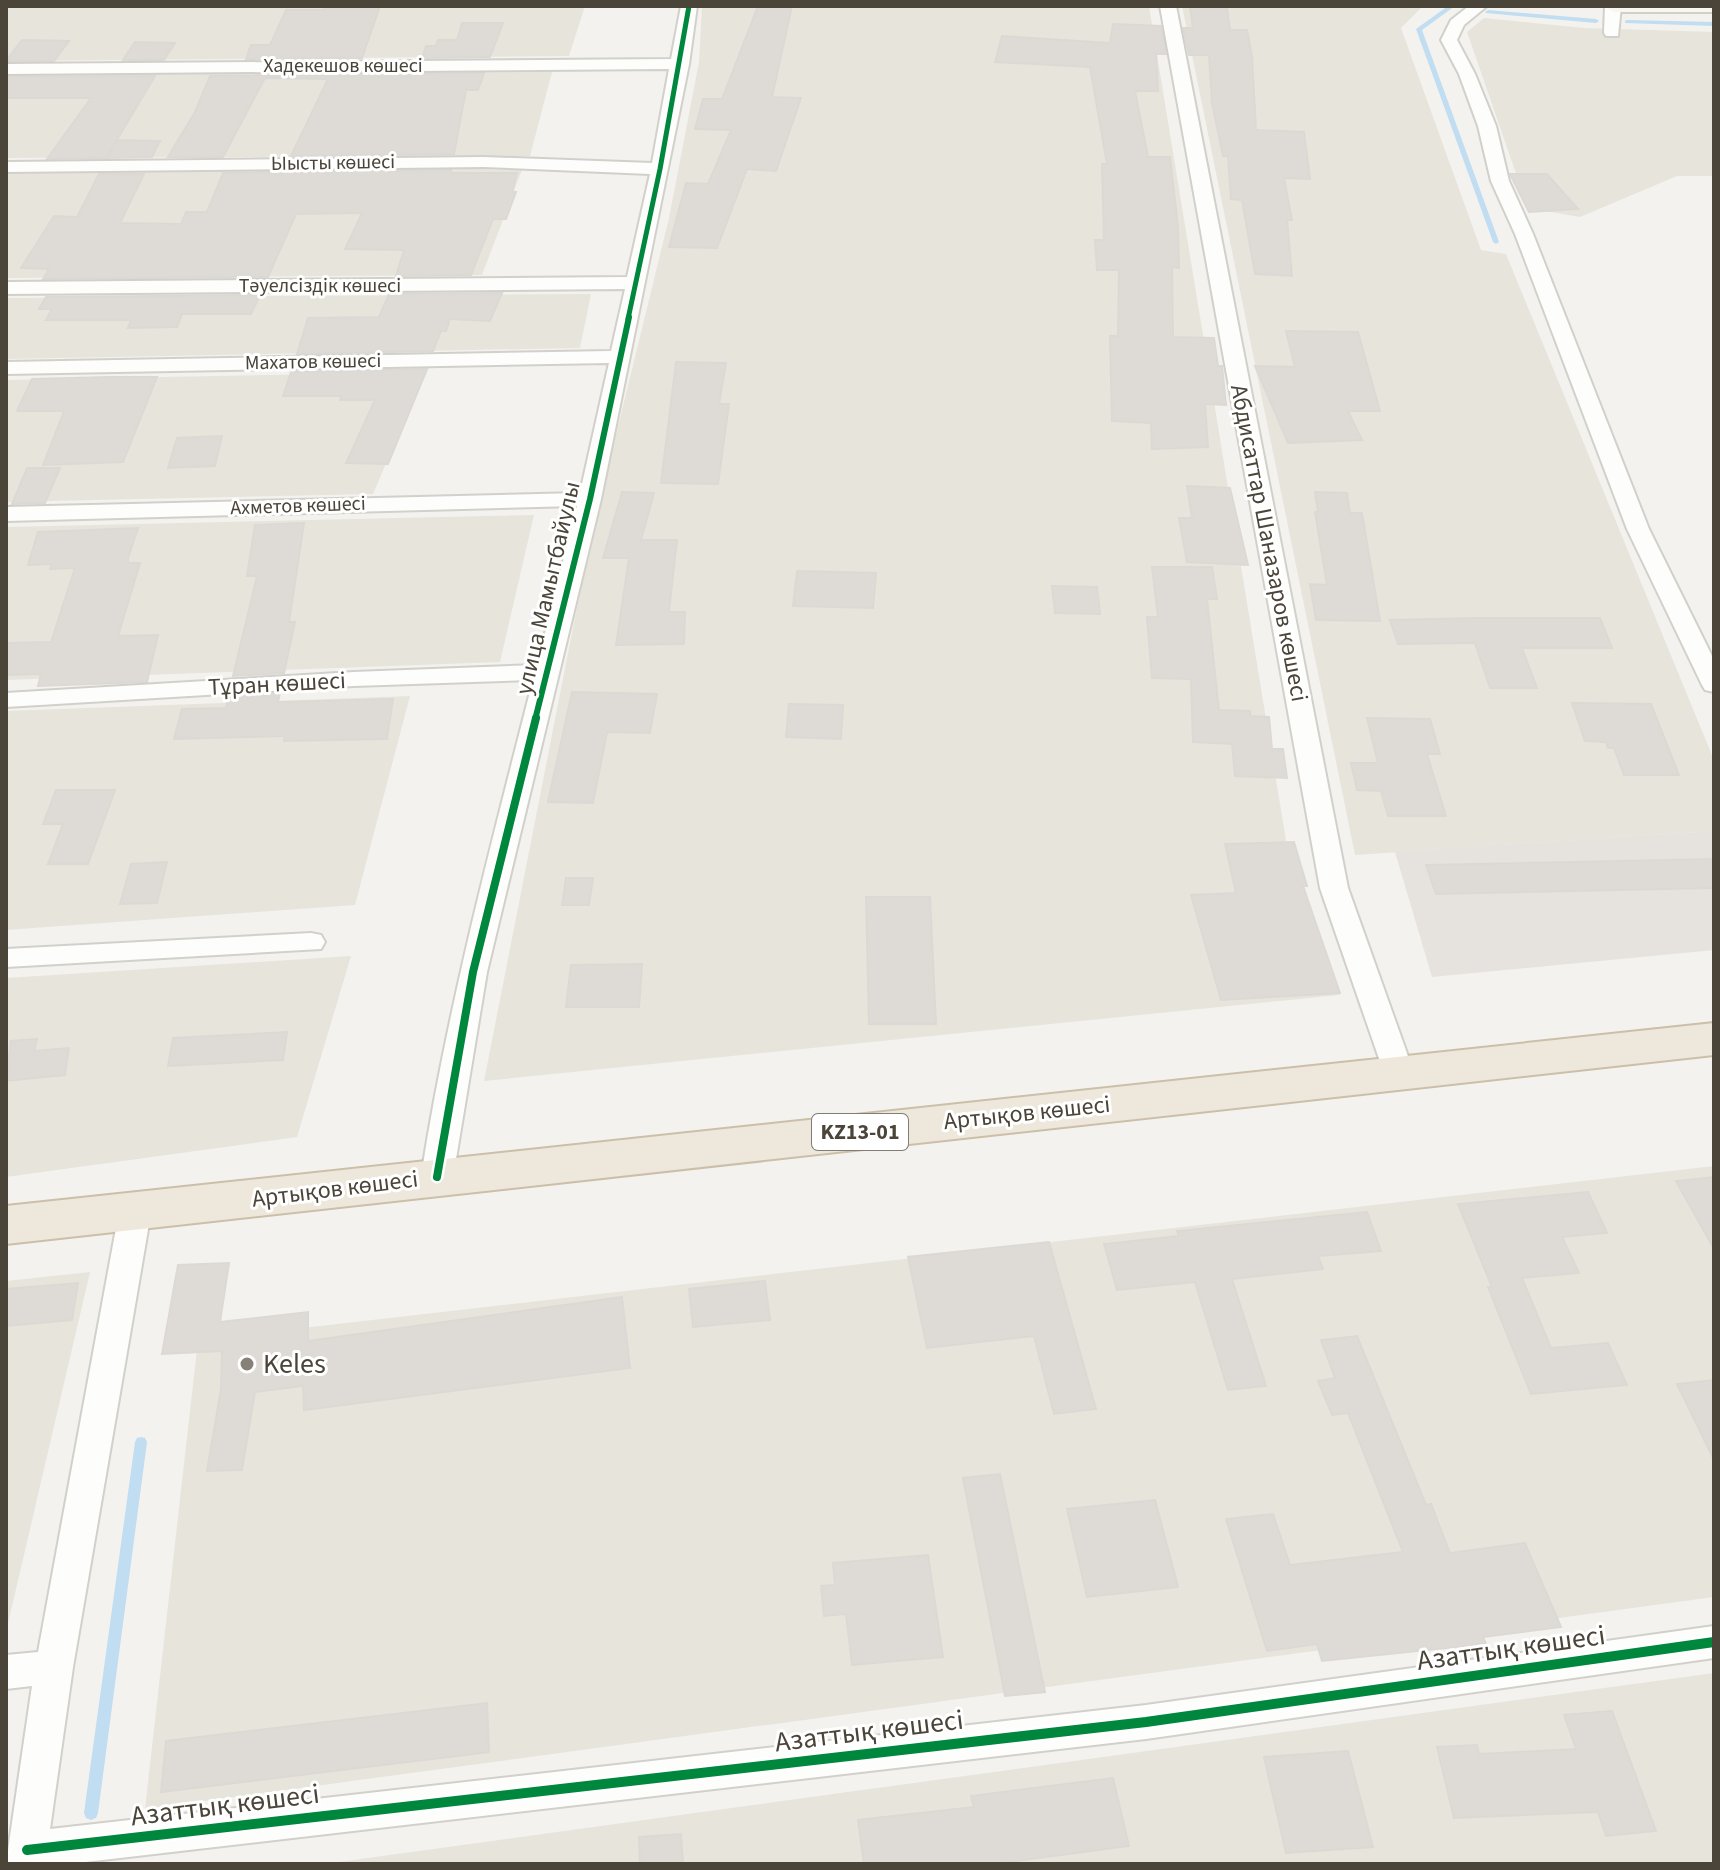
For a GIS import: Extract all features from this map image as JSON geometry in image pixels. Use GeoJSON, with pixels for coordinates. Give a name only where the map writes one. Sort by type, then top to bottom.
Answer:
{"type":"FeatureCollection","features":[{"type":"Feature","properties":{"kind":"highway","name":"Артықов көшесі"},"geometry":{"type":"LineString","coordinates":[[6,1225],[1714,1039]]}},
{"type":"Feature","properties":{"kind":"street","name":"улица Мамытбайулы"},"geometry":{"type":"LineString","coordinates":[[437,1177],[473,972],[590,499],[633,283],[660,169],[689,6]]}},
{"type":"Feature","properties":{"kind":"street","name":"Абдисаттар Шаназаров көшесі"},"geometry":{"type":"LineString","coordinates":[[1168,6],[1334,888],[1399,1073]]}},
{"type":"Feature","properties":{"kind":"street"},"geometry":{"type":"LineString","coordinates":[[1479,6],[1457,23],[1449,40],[1452,50],[1467,74],[1487,126],[1500,181],[1524,234],[1638,529],[1681,623],[1714,685]]}},
{"type":"Feature","properties":{"kind":"street"},"geometry":{"type":"LineString","coordinates":[[1612,33],[1613,6],[1714,6]]}},
{"type":"Feature","properties":{"kind":"street","name":"Хадекешов көшесі"},"geometry":{"type":"LineString","coordinates":[[6,69],[681,64]]}},
{"type":"Feature","properties":{"kind":"street","name":"Ыысты көшесі"},"geometry":{"type":"LineString","coordinates":[[6,167],[484,162],[660,169]]}},
{"type":"Feature","properties":{"kind":"street","name":"Тәуелсіздік көшесі"},"geometry":{"type":"LineString","coordinates":[[6,288],[633,283]]}},
{"type":"Feature","properties":{"kind":"street","name":"Махатов көшесі"},"geometry":{"type":"LineString","coordinates":[[6,368],[620,357]]}},
{"type":"Feature","properties":{"kind":"street","name":"Ахметов көшесі"},"geometry":{"type":"LineString","coordinates":[[6,514],[590,499]]}},
{"type":"Feature","properties":{"kind":"street","name":"Тұран көшесі"},"geometry":{"type":"LineString","coordinates":[[6,700],[354,679],[548,672]]}},
{"type":"Feature","properties":{"kind":"street"},"geometry":{"type":"LineString","coordinates":[[6,958],[311,942]]}},
{"type":"Feature","properties":{"kind":"street"},"geometry":{"type":"LineString","coordinates":[[26,1857],[54,1667],[135,1212]]}},
{"type":"Feature","properties":{"kind":"street","name":"Азаттық көшесі"},"geometry":{"type":"LineString","coordinates":[[26,1857],[1146,1722],[1714,1642]]}},
{"type":"Feature","properties":{"kind":"street"},"geometry":{"type":"LineString","coordinates":[[6,1672],[54,1667]]}},
{"type":"Feature","properties":{"kind":"shaded area"},"geometry":{"type":"Polygon","coordinates":[[[6,6],[585,6],[569,56],[6,61],[6,6]]]}},
{"type":"Feature","properties":{"kind":"shaded area"},"geometry":{"type":"Polygon","coordinates":[[[702,6],[1149,6],[1293,883],[1339,995],[484,1081],[590,541],[669,218],[699,62],[702,6]]]}},
{"type":"Feature","properties":{"kind":"shaded area"},"geometry":{"type":"Polygon","coordinates":[[[1182,6],[1423,6],[1401,28],[1481,250],[1506,254],[1714,760],[1714,831],[1355,855],[1182,6]]]}},
{"type":"Feature","properties":{"kind":"shaded area"},"geometry":{"type":"Polygon","coordinates":[[[1484,18],[1584,28],[1714,32],[1714,176],[1677,176],[1580,217],[1528,208],[1467,32],[1484,18]]]}},
{"type":"Feature","properties":{"kind":"shaded area"},"geometry":{"type":"Polygon","coordinates":[[[552,72],[530,156],[6,158],[6,75],[552,72]]]}},
{"type":"Feature","properties":{"kind":"shaded area"},"geometry":{"type":"Polygon","coordinates":[[[522,170],[482,275],[6,278],[6,172],[522,170]]]}},
{"type":"Feature","properties":{"kind":"shaded area"},"geometry":{"type":"Polygon","coordinates":[[[591,294],[580,348],[6,359],[6,298],[591,294]]]}},
{"type":"Feature","properties":{"kind":"shaded area"},"geometry":{"type":"Polygon","coordinates":[[[425,372],[373,494],[6,502],[6,380],[425,372]]]}},
{"type":"Feature","properties":{"kind":"shaded area"},"geometry":{"type":"Polygon","coordinates":[[[534,515],[500,662],[6,680],[6,527],[534,515]]]}},
{"type":"Feature","properties":{"kind":"shaded area"},"geometry":{"type":"Polygon","coordinates":[[[410,696],[355,905],[6,930],[6,711],[410,696]]]}},
{"type":"Feature","properties":{"kind":"shaded area"},"geometry":{"type":"Polygon","coordinates":[[[1713,831],[1714,950],[1432,977],[1395,852],[1713,831]]]}},
{"type":"Feature","properties":{"kind":"shaded area"},"geometry":{"type":"Polygon","coordinates":[[[351,956],[297,1137],[6,1177],[6,978],[351,956]]]}},
{"type":"Feature","properties":{"kind":"shaded area"},"geometry":{"type":"Polygon","coordinates":[[[1714,1166],[1714,1597],[145,1809],[198,1340],[1714,1166]]]}},
{"type":"Feature","properties":{"kind":"shaded area"},"geometry":{"type":"Polygon","coordinates":[[[90,1272],[6,1632],[6,1281],[90,1272]]]}},
{"type":"Feature","properties":{"kind":"shaded area"},"geometry":{"type":"Polygon","coordinates":[[[1714,1673],[1714,1864],[324,1864],[1714,1673]]]}},
{"type":"Feature","properties":{"kind":"building"},"geometry":{"type":"Polygon","coordinates":[[[326,6],[380,6],[362,58],[246,59],[251,45],[270,45],[286,10],[324,10],[326,6]]]}},
{"type":"Feature","properties":{"kind":"building"},"geometry":{"type":"Polygon","coordinates":[[[758,6],[792,6],[772,97],[801,98],[776,171],[747,169],[717,248],[669,247],[686,183],[708,184],[731,130],[695,129],[703,99],[722,99],[758,6]]]}},
{"type":"Feature","properties":{"kind":"building"},"geometry":{"type":"Polygon","coordinates":[[[1190,7],[1227,8],[1230,30],[1247,30],[1252,56],[1256,130],[1304,132],[1310,179],[1284,178],[1292,220],[1287,220],[1292,276],[1255,274],[1242,200],[1231,199],[1228,156],[1223,156],[1212,103],[1209,55],[1189,55],[1183,28],[1193,28],[1190,7]]]}},
{"type":"Feature","properties":{"kind":"building"},"geometry":{"type":"Polygon","coordinates":[[[462,23],[503,23],[490,57],[422,58],[426,46],[436,46],[438,40],[457,40],[462,23]]]}},
{"type":"Feature","properties":{"kind":"building"},"geometry":{"type":"Polygon","coordinates":[[[1113,24],[1161,26],[1166,54],[1156,54],[1158,91],[1135,91],[1148,157],[1170,157],[1179,268],[1172,267],[1173,337],[1214,338],[1218,366],[1222,366],[1226,405],[1205,404],[1208,447],[1152,449],[1151,423],[1112,421],[1110,336],[1118,336],[1119,270],[1097,270],[1095,240],[1104,240],[1102,164],[1107,164],[1090,67],[995,62],[1002,36],[1110,43],[1113,24]]]}},
{"type":"Feature","properties":{"kind":"building"},"geometry":{"type":"Polygon","coordinates":[[[22,40],[69,41],[54,61],[6,61],[22,40]]]}},
{"type":"Feature","properties":{"kind":"building"},"geometry":{"type":"Polygon","coordinates":[[[135,42],[175,43],[164,60],[123,60],[135,42]]]}},
{"type":"Feature","properties":{"kind":"building"},"geometry":{"type":"Polygon","coordinates":[[[484,73],[478,90],[466,90],[454,154],[291,156],[328,79],[265,78],[223,157],[168,157],[195,112],[210,76],[484,73]]]}},
{"type":"Feature","properties":{"kind":"building"},"geometry":{"type":"Polygon","coordinates":[[[155,76],[106,158],[47,159],[91,98],[6,98],[6,77],[155,76]]]}},
{"type":"Feature","properties":{"kind":"building"},"geometry":{"type":"Polygon","coordinates":[[[117,140],[160,141],[152,157],[108,158],[117,140]]]}},
{"type":"Feature","properties":{"kind":"building"},"geometry":{"type":"Polygon","coordinates":[[[451,170],[451,173],[517,173],[512,192],[516,192],[506,219],[493,219],[471,275],[396,276],[404,250],[345,249],[362,213],[296,214],[268,277],[43,279],[49,269],[21,268],[54,216],[77,217],[99,174],[144,174],[120,223],[181,224],[186,212],[207,212],[223,173],[451,170]]]}},
{"type":"Feature","properties":{"kind":"building"},"geometry":{"type":"Polygon","coordinates":[[[1510,174],[1547,174],[1578,209],[1529,212],[1510,174]]]}},
{"type":"Feature","properties":{"kind":"building"},"geometry":{"type":"Polygon","coordinates":[[[502,293],[490,321],[450,319],[433,351],[297,354],[308,318],[379,317],[389,294],[502,293]]]}},
{"type":"Feature","properties":{"kind":"building"},"geometry":{"type":"Polygon","coordinates":[[[260,295],[251,314],[182,314],[177,327],[128,328],[131,320],[46,320],[52,309],[39,309],[46,297],[260,295]]]}},
{"type":"Feature","properties":{"kind":"building"},"geometry":{"type":"Polygon","coordinates":[[[1286,331],[1358,332],[1380,411],[1348,411],[1362,440],[1288,443],[1255,366],[1295,367],[1286,331]]]}},
{"type":"Feature","properties":{"kind":"building"},"geometry":{"type":"Polygon","coordinates":[[[676,362],[726,363],[719,404],[729,404],[718,484],[661,483],[676,362]]]}},
{"type":"Feature","properties":{"kind":"building"},"geometry":{"type":"Polygon","coordinates":[[[427,369],[388,464],[346,463],[375,400],[340,400],[341,396],[283,396],[291,372],[427,369]]]}},
{"type":"Feature","properties":{"kind":"building"},"geometry":{"type":"Polygon","coordinates":[[[157,377],[123,462],[43,465],[64,411],[17,411],[32,379],[157,377]]]}},
{"type":"Feature","properties":{"kind":"building"},"geometry":{"type":"Polygon","coordinates":[[[222,436],[215,466],[168,468],[177,438],[222,436]]]}},
{"type":"Feature","properties":{"kind":"building"},"geometry":{"type":"Polygon","coordinates":[[[27,468],[60,468],[45,503],[12,504],[27,468]]]}},
{"type":"Feature","properties":{"kind":"building"},"geometry":{"type":"Polygon","coordinates":[[[1187,486],[1230,488],[1248,565],[1187,562],[1179,518],[1192,518],[1187,486]]]}},
{"type":"Feature","properties":{"kind":"building"},"geometry":{"type":"Polygon","coordinates":[[[622,492],[654,493],[641,540],[677,540],[669,612],[685,612],[684,644],[616,645],[629,558],[603,558],[622,492]]]}},
{"type":"Feature","properties":{"kind":"building"},"geometry":{"type":"Polygon","coordinates":[[[1315,492],[1347,493],[1350,513],[1362,513],[1380,621],[1316,620],[1310,584],[1327,585],[1315,512],[1318,512],[1315,492]]]}},
{"type":"Feature","properties":{"kind":"building"},"geometry":{"type":"Polygon","coordinates":[[[304,523],[289,622],[295,622],[284,673],[233,676],[257,576],[247,576],[255,525],[304,523]]]}},
{"type":"Feature","properties":{"kind":"building"},"geometry":{"type":"Polygon","coordinates":[[[138,528],[128,563],[140,563],[118,636],[158,635],[147,682],[38,686],[41,674],[6,675],[6,643],[51,642],[75,568],[50,569],[52,564],[28,565],[38,532],[138,528]]]}},
{"type":"Feature","properties":{"kind":"building"},"geometry":{"type":"Polygon","coordinates":[[[1152,567],[1212,567],[1217,599],[1207,599],[1219,710],[1250,711],[1250,716],[1269,717],[1272,749],[1283,749],[1287,778],[1235,776],[1232,744],[1193,742],[1191,679],[1152,678],[1147,617],[1158,617],[1152,567]]]}},
{"type":"Feature","properties":{"kind":"building"},"geometry":{"type":"Polygon","coordinates":[[[797,571],[876,573],[873,608],[793,606],[797,571]]]}},
{"type":"Feature","properties":{"kind":"building"},"geometry":{"type":"Polygon","coordinates":[[[1052,586],[1097,587],[1100,614],[1055,613],[1052,586]]]}},
{"type":"Feature","properties":{"kind":"building"},"geometry":{"type":"Polygon","coordinates":[[[1600,618],[1612,648],[1522,648],[1537,688],[1490,688],[1475,643],[1398,644],[1390,620],[1600,618]]]}},
{"type":"Feature","properties":{"kind":"building"},"geometry":{"type":"Polygon","coordinates":[[[572,692],[657,694],[650,733],[607,732],[593,803],[548,802],[572,692]]]}},
{"type":"Feature","properties":{"kind":"building"},"geometry":{"type":"Polygon","coordinates":[[[280,693],[278,702],[393,699],[387,739],[284,741],[285,736],[174,739],[182,709],[226,708],[228,697],[280,693]]]}},
{"type":"Feature","properties":{"kind":"building"},"geometry":{"type":"Polygon","coordinates":[[[1572,703],[1651,704],[1679,775],[1624,775],[1614,748],[1608,748],[1606,742],[1585,741],[1572,703]]]}},
{"type":"Feature","properties":{"kind":"building"},"geometry":{"type":"Polygon","coordinates":[[[789,704],[843,705],[841,739],[786,737],[789,704]]]}},
{"type":"Feature","properties":{"kind":"building"},"geometry":{"type":"Polygon","coordinates":[[[1367,718],[1430,719],[1440,754],[1427,754],[1446,816],[1388,816],[1381,791],[1357,790],[1351,763],[1378,763],[1367,718]]]}},
{"type":"Feature","properties":{"kind":"building"},"geometry":{"type":"Polygon","coordinates":[[[56,790],[115,790],[88,864],[48,864],[63,824],[43,824],[56,790]]]}},
{"type":"Feature","properties":{"kind":"building"},"geometry":{"type":"Polygon","coordinates":[[[1294,842],[1307,886],[1303,886],[1340,993],[1221,1000],[1191,895],[1236,893],[1225,844],[1294,842]]]}},
{"type":"Feature","properties":{"kind":"building"},"geometry":{"type":"Polygon","coordinates":[[[1714,859],[1714,888],[1436,894],[1426,865],[1714,859]]]}},
{"type":"Feature","properties":{"kind":"building"},"geometry":{"type":"Polygon","coordinates":[[[167,862],[157,903],[120,904],[131,864],[167,862]]]}},
{"type":"Feature","properties":{"kind":"building"},"geometry":{"type":"Polygon","coordinates":[[[566,878],[593,878],[589,905],[562,905],[566,878]]]}},
{"type":"Feature","properties":{"kind":"building"},"geometry":{"type":"Polygon","coordinates":[[[866,897],[930,897],[936,1024],[869,1024],[866,897]]]}},
{"type":"Feature","properties":{"kind":"building"},"geometry":{"type":"Polygon","coordinates":[[[642,964],[639,1007],[566,1007],[571,965],[642,964]]]}},
{"type":"Feature","properties":{"kind":"building"},"geometry":{"type":"Polygon","coordinates":[[[287,1032],[283,1060],[168,1066],[173,1038],[287,1032]]]}},
{"type":"Feature","properties":{"kind":"building"},"geometry":{"type":"Polygon","coordinates":[[[37,1039],[34,1051],[69,1048],[65,1075],[6,1081],[11,1041],[37,1039]]]}},
{"type":"Feature","properties":{"kind":"building"},"geometry":{"type":"Polygon","coordinates":[[[1714,1177],[1714,1249],[1676,1181],[1714,1177]]]}},
{"type":"Feature","properties":{"kind":"building"},"geometry":{"type":"Polygon","coordinates":[[[1588,1192],[1607,1233],[1562,1237],[1579,1273],[1522,1278],[1551,1348],[1608,1343],[1627,1385],[1531,1394],[1458,1204],[1588,1192]]]}},
{"type":"Feature","properties":{"kind":"building"},"geometry":{"type":"Polygon","coordinates":[[[1367,1212],[1381,1251],[1318,1256],[1323,1269],[1232,1279],[1266,1386],[1228,1390],[1195,1282],[1117,1290],[1104,1244],[1179,1236],[1177,1231],[1367,1212]]]}},
{"type":"Feature","properties":{"kind":"building"},"geometry":{"type":"Polygon","coordinates":[[[1049,1242],[1096,1409],[1054,1414],[1034,1336],[927,1348],[908,1257],[1049,1242]]]}},
{"type":"Feature","properties":{"kind":"building"},"geometry":{"type":"Polygon","coordinates":[[[229,1263],[220,1322],[308,1312],[308,1341],[622,1297],[630,1368],[304,1410],[303,1386],[255,1392],[242,1470],[207,1471],[221,1389],[222,1351],[162,1354],[178,1265],[229,1263]]]}},
{"type":"Feature","properties":{"kind":"building"},"geometry":{"type":"Polygon","coordinates":[[[765,1281],[770,1320],[693,1327],[689,1289],[765,1281]]]}},
{"type":"Feature","properties":{"kind":"building"},"geometry":{"type":"Polygon","coordinates":[[[78,1283],[72,1320],[6,1326],[6,1289],[78,1283]]]}},
{"type":"Feature","properties":{"kind":"building"},"geometry":{"type":"Polygon","coordinates":[[[1357,1336],[1426,1505],[1431,1504],[1450,1553],[1525,1543],[1561,1627],[1483,1637],[1486,1644],[1322,1661],[1317,1644],[1267,1651],[1226,1519],[1273,1514],[1290,1565],[1403,1552],[1348,1413],[1332,1415],[1318,1381],[1335,1378],[1321,1340],[1357,1336]]]}},
{"type":"Feature","properties":{"kind":"building"},"geometry":{"type":"Polygon","coordinates":[[[1714,1380],[1714,1460],[1677,1384],[1714,1380]]]}},
{"type":"Feature","properties":{"kind":"building"},"geometry":{"type":"Polygon","coordinates":[[[1000,1474],[1045,1692],[1005,1696],[963,1478],[1000,1474]]]}},
{"type":"Feature","properties":{"kind":"building"},"geometry":{"type":"Polygon","coordinates":[[[1155,1500],[1178,1587],[1087,1597],[1067,1509],[1155,1500]]]}},
{"type":"Feature","properties":{"kind":"building"},"geometry":{"type":"Polygon","coordinates":[[[928,1555],[943,1657],[852,1665],[846,1614],[824,1616],[821,1586],[835,1585],[833,1563],[928,1555]]]}},
{"type":"Feature","properties":{"kind":"building"},"geometry":{"type":"Polygon","coordinates":[[[487,1703],[489,1752],[161,1792],[166,1741],[487,1703]]]}},
{"type":"Feature","properties":{"kind":"building"},"geometry":{"type":"Polygon","coordinates":[[[1612,1711],[1656,1831],[1606,1836],[1598,1812],[1454,1818],[1437,1747],[1477,1745],[1479,1754],[1576,1749],[1564,1715],[1612,1711]]]}},
{"type":"Feature","properties":{"kind":"building"},"geometry":{"type":"Polygon","coordinates":[[[1348,1751],[1373,1847],[1286,1853],[1264,1757],[1348,1751]]]}},
{"type":"Feature","properties":{"kind":"building"},"geometry":{"type":"Polygon","coordinates":[[[1113,1778],[1129,1846],[993,1864],[864,1864],[858,1820],[974,1807],[971,1796],[1113,1778]]]}},
{"type":"Feature","properties":{"kind":"building"},"geometry":{"type":"Polygon","coordinates":[[[681,1834],[683,1864],[640,1864],[639,1837],[681,1834]]]}},
{"type":"Feature","properties":{"kind":"waterway"},"geometry":{"type":"LineString","coordinates":[[1452,6],[1419,29],[1496,242]]}},
{"type":"Feature","properties":{"kind":"waterway"},"geometry":{"type":"LineString","coordinates":[[1488,12],[1596,21]]}},
{"type":"Feature","properties":{"kind":"waterway"},"geometry":{"type":"LineString","coordinates":[[1627,22],[1714,24]]}},
{"type":"Feature","properties":{"kind":"waterway"},"geometry":{"type":"LineString","coordinates":[[91,1813],[141,1442]]}},
{"type":"Feature","properties":{"kind":"cycle path"},"geometry":{"type":"LineString","coordinates":[[437,1177],[473,972],[590,499],[660,169],[689,6]]}},
{"type":"Feature","properties":{"kind":"cycle path"},"geometry":{"type":"LineString","coordinates":[[27,1850],[1146,1722],[1714,1642]]}},
{"type":"Feature","properties":{"kind":"place","name":"Keles"},"geometry":{"type":"Point","coordinates":[247,1364]}}]}
